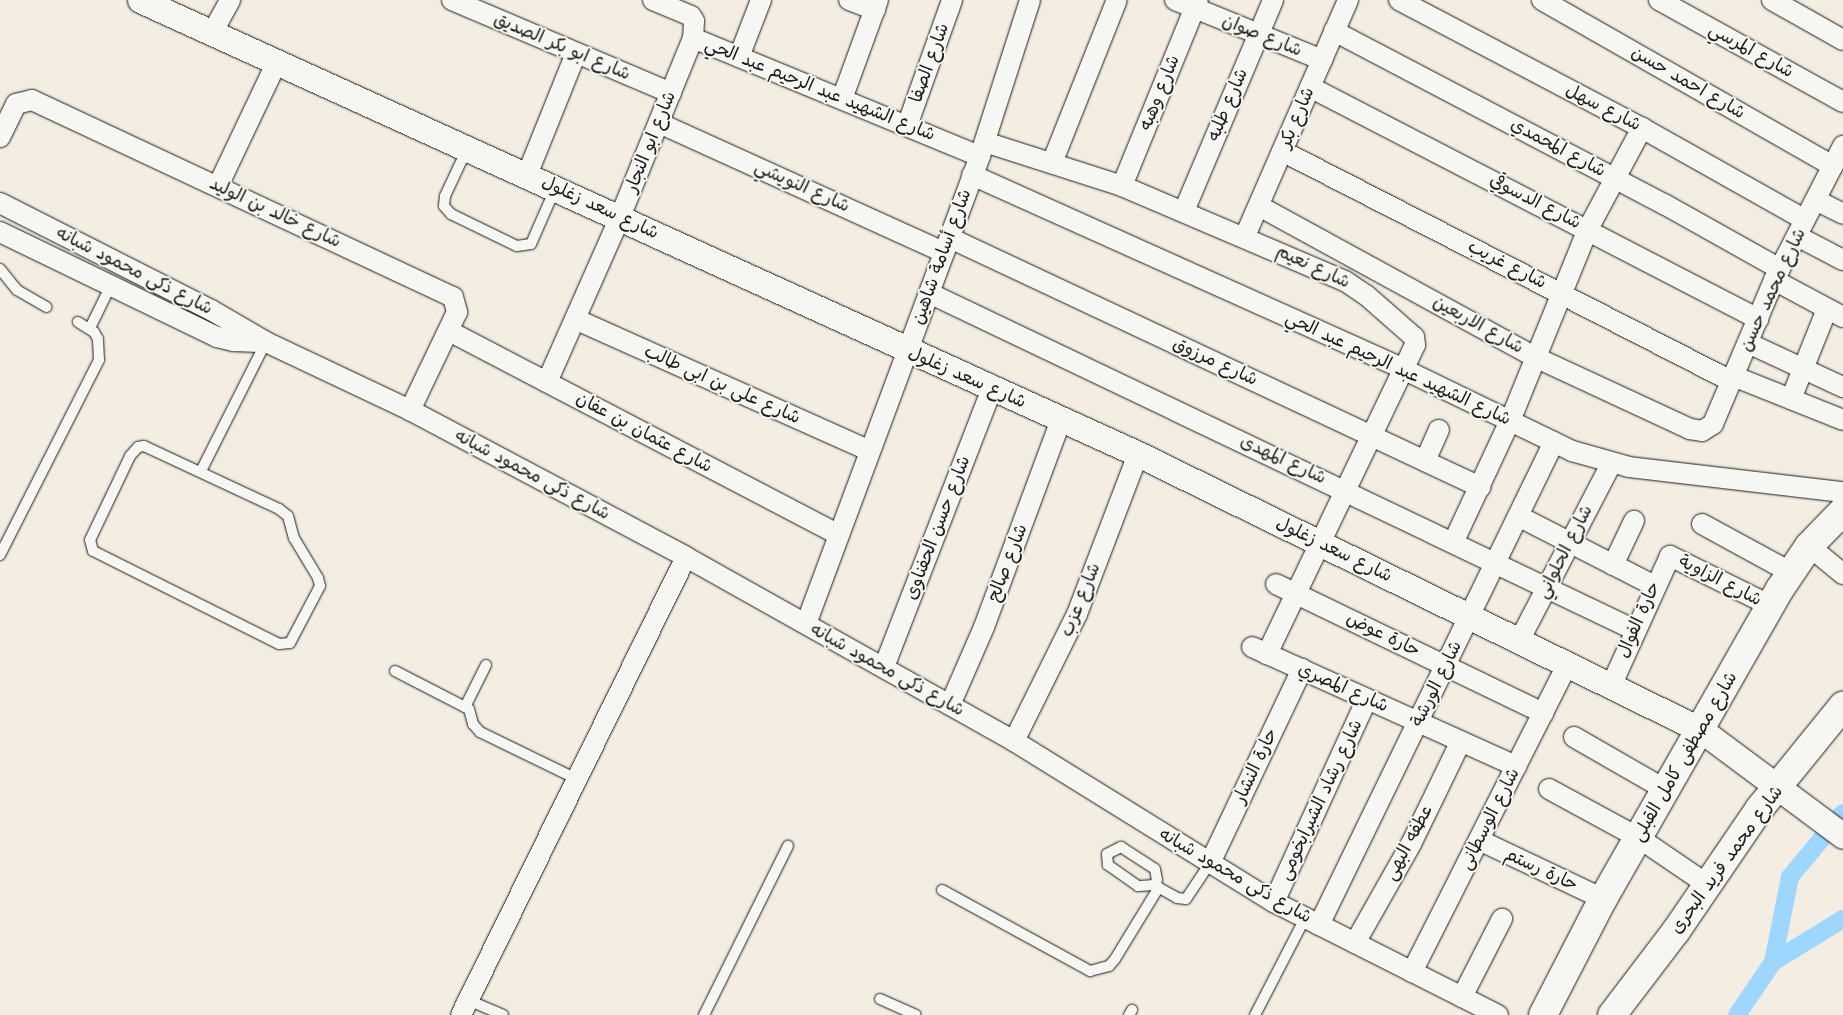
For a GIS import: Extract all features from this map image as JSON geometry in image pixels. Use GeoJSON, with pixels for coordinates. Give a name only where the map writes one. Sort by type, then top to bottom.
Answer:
{"type":"FeatureCollection","features":[{"type":"Feature","properties":{"kind":"main road","name":"شارع مصطفى كامل القبلى"},"geometry":{"type":"LineString","coordinates":[[1543,1015],[1603,899],[1790,572],[1809,546],[1843,510]]}},
{"type":"Feature","properties":{"kind":"main road","name":"شارع محمد فريد البحرى"},"geometry":{"type":"LineString","coordinates":[[1612,1015],[1708,885],[1785,792],[1843,706]]}},
{"type":"Feature","properties":{"kind":"street","name":"شارع سعد زغلول"},"geometry":{"type":"LineString","coordinates":[[140,0],[620,217],[907,351],[1138,454],[1701,730],[1843,836]]}},
{"type":"Feature","properties":{"kind":"street"},"geometry":{"type":"LineString","coordinates":[[212,33],[230,0]]}},
{"type":"Feature","properties":{"kind":"street","name":"شارع ابو بكر الصديق"},"geometry":{"type":"LineString","coordinates":[[452,0],[671,93]]}},
{"type":"Feature","properties":{"kind":"street","name":"شارع الشهيد عبد الرحيم عبد الحي"},"geometry":{"type":"LineString","coordinates":[[653,0],[694,8],[693,38],[907,126],[982,149]]}},
{"type":"Feature","properties":{"kind":"street"},"geometry":{"type":"LineString","coordinates":[[739,57],[761,0]]}},
{"type":"Feature","properties":{"kind":"street"},"geometry":{"type":"LineString","coordinates":[[842,99],[876,5],[849,0]]}},
{"type":"Feature","properties":{"kind":"street","name":"شارع الصفا"},"geometry":{"type":"LineString","coordinates":[[907,126],[952,0]]}},
{"type":"Feature","properties":{"kind":"street","name":"شارع أسامة شاهين"},"geometry":{"type":"LineString","coordinates":[[806,624],[982,149],[1030,0]]}},
{"type":"Feature","properties":{"kind":"street"},"geometry":{"type":"LineString","coordinates":[[1052,163],[1117,0]]}},
{"type":"Feature","properties":{"kind":"street","name":"شارع صوان"},"geometry":{"type":"LineString","coordinates":[[1175,0],[1196,4],[1259,34],[1322,60]]}},
{"type":"Feature","properties":{"kind":"street","name":"شارع طلبه"},"geometry":{"type":"LineString","coordinates":[[1184,211],[1273,0]]}},
{"type":"Feature","properties":{"kind":"street","name":"شارع بكر"},"geometry":{"type":"LineString","coordinates":[[1245,236],[1348,0]]}},
{"type":"Feature","properties":{"kind":"street","name":"شارع سهل"},"geometry":{"type":"LineString","coordinates":[[1399,0],[1642,128],[1801,228],[1843,260]]}},
{"type":"Feature","properties":{"kind":"street","name":"شارع احمد حسن"},"geometry":{"type":"LineString","coordinates":[[1542,0],[1840,153]]}},
{"type":"Feature","properties":{"kind":"street","name":"شارع المرسي"},"geometry":{"type":"LineString","coordinates":[[1659,0],[1843,102]]}},
{"type":"Feature","properties":{"kind":"street"},"geometry":{"type":"LineString","coordinates":[[1772,0],[1843,40]]}},
{"type":"Feature","properties":{"kind":"street","name":"شارع وهبه"},"geometry":{"type":"LineString","coordinates":[[1122,186],[1196,4]]}},
{"type":"Feature","properties":{"kind":"street","name":"شارع المحمدي"},"geometry":{"type":"LineString","coordinates":[[1334,31],[1614,178],[1777,274],[1835,313]]}},
{"type":"Feature","properties":{"kind":"street","name":"شارع ابو النجار"},"geometry":{"type":"LineString","coordinates":[[547,382],[620,217],[693,38]]}},
{"type":"Feature","properties":{"kind":"street"},"geometry":{"type":"LineString","coordinates":[[526,175],[576,53]]}},
{"type":"Feature","properties":{"kind":"street"},"geometry":{"type":"LineString","coordinates":[[218,186],[277,62]]}},
{"type":"Feature","properties":{"kind":"street","name":"شارع الدسوقي"},"geometry":{"type":"LineString","coordinates":[[1310,87],[1588,229],[1758,319]]}},
{"type":"Feature","properties":{"kind":"street","name":"شارع خالد بن الوليد"},"geometry":{"type":"LineString","coordinates":[[0,137],[16,104],[32,100],[453,297],[458,312],[410,410]]}},
{"type":"Feature","properties":{"kind":"street","name":"شارع النويشي"},"geometry":{"type":"LineString","coordinates":[[659,123],[947,245]]}},
{"type":"Feature","properties":{"kind":"street"},"geometry":{"type":"LineString","coordinates":[[1452,542],[1510,421],[1537,358],[1560,292],[1588,229],[1642,128]]}},
{"type":"Feature","properties":{"kind":"street","name":"شارع نعيم"},"geometry":{"type":"LineString","coordinates":[[982,149],[1052,163],[1122,186],[1245,236],[1345,280],[1366,295],[1414,338],[1415,345],[1297,594],[1260,650]]}},
{"type":"Feature","properties":{"kind":"street","name":"شارع غريب"},"geometry":{"type":"LineString","coordinates":[[1282,151],[1732,378],[1843,420]]}},
{"type":"Feature","properties":{"kind":"street","name":"شارع محمد حسن"},"geometry":{"type":"LineString","coordinates":[[1702,431],[1713,424],[1777,274],[1840,153]]}},
{"type":"Feature","properties":{"kind":"street","name":"شارع الشهيد عبد الرحيم عبد الحي"},"geometry":{"type":"LineString","coordinates":[[972,175],[1403,370],[1554,442],[1611,464],[1843,492]]}},
{"type":"Feature","properties":{"kind":"street"},"geometry":{"type":"LineString","coordinates":[[1816,200],[1843,214]]}},
{"type":"Feature","properties":{"kind":"street","name":"شارع ذكى محمود شبانه"},"geometry":{"type":"LineString","coordinates":[[0,203],[211,310],[266,342],[410,410],[686,557],[1014,741],[1274,902],[1498,1015]]}},
{"type":"Feature","properties":{"kind":"street","name":"شارع الاربعين"},"geometry":{"type":"LineString","coordinates":[[1259,206],[1537,358],[1690,429],[1702,431]]}},
{"type":"Feature","properties":{"kind":"street","name":"شارع ذكى محمود شبانه"},"geometry":{"type":"LineString","coordinates":[[0,232],[217,337],[233,341],[266,342]]}},
{"type":"Feature","properties":{"kind":"street","name":"شارع مرزوق"},"geometry":{"type":"LineString","coordinates":[[947,245],[1372,436],[1480,487]]}},
{"type":"Feature","properties":{"kind":"street","name":"شارع المهدى"},"geometry":{"type":"LineString","coordinates":[[929,293],[1346,490],[1635,630]]}},
{"type":"Feature","properties":{"kind":"street"},"geometry":{"type":"LineString","coordinates":[[1791,399],[1803,368],[1835,313]]}},
{"type":"Feature","properties":{"kind":"street","name":"شارع على بن ابى طالب"},"geometry":{"type":"LineString","coordinates":[[575,319],[870,451]]}},
{"type":"Feature","properties":{"kind":"street","name":"شارع عثمان بن عفان"},"geometry":{"type":"LineString","coordinates":[[449,331],[839,535]]}},
{"type":"Feature","properties":{"kind":"street"},"geometry":{"type":"LineString","coordinates":[[1748,343],[1843,387]]}},
{"type":"Feature","properties":{"kind":"street","name":"شارع حسن الحفناوى"},"geometry":{"type":"LineString","coordinates":[[884,667],[992,389]]}},
{"type":"Feature","properties":{"kind":"street","name":"شارع صالح"},"geometry":{"type":"LineString","coordinates":[[950,705],[984,627],[1062,420]]}},
{"type":"Feature","properties":{"kind":"street"},"geometry":{"type":"LineString","coordinates":[[1425,461],[1439,430]]}},
{"type":"Feature","properties":{"kind":"street","name":"شارع الورشة"},"geometry":{"type":"LineString","coordinates":[[1312,922],[1418,722],[1554,442]]}},
{"type":"Feature","properties":{"kind":"street","name":"شارع عزب"},"geometry":{"type":"LineString","coordinates":[[1014,741],[1077,614],[1138,454]]}},
{"type":"Feature","properties":{"kind":"street","name":"شارع الحلواني"},"geometry":{"type":"LineString","coordinates":[[1519,641],[1611,464]]}},
{"type":"Feature","properties":{"kind":"street"},"geometry":{"type":"LineString","coordinates":[[1518,516],[1654,586]]}},
{"type":"Feature","properties":{"kind":"street"},"geometry":{"type":"LineString","coordinates":[[1612,565],[1634,521]]}},
{"type":"Feature","properties":{"kind":"street"},"geometry":{"type":"LineString","coordinates":[[1702,524],[1790,572]]}},
{"type":"Feature","properties":{"kind":"street"},"geometry":{"type":"LineString","coordinates":[[1809,546],[1843,574]]}},
{"type":"Feature","properties":{"kind":"street","name":"حارة الفوال"},"geometry":{"type":"LineString","coordinates":[[1611,686],[1654,586],[1670,556]]}},
{"type":"Feature","properties":{"kind":"street","name":"شارع الزاوية"},"geometry":{"type":"LineString","coordinates":[[1670,556],[1770,606]]}},
{"type":"Feature","properties":{"kind":"street"},"geometry":{"type":"LineString","coordinates":[[465,1008],[686,557]]}},
{"type":"Feature","properties":{"kind":"street","name":"حارة عوض"},"geometry":{"type":"LineString","coordinates":[[1276,584],[1543,712]]}},
{"type":"Feature","properties":{"kind":"street","name":"شارع المصري"},"geometry":{"type":"LineString","coordinates":[[1260,650],[1516,766]]}},
{"type":"Feature","properties":{"kind":"street","name":"شارع الوسطانى"},"geometry":{"type":"LineString","coordinates":[[1412,972],[1567,665]]}},
{"type":"Feature","properties":{"kind":"street","name":"حارة النشار"},"geometry":{"type":"LineString","coordinates":[[1210,863],[1302,669]]}},
{"type":"Feature","properties":{"kind":"street","name":"شارع رشاد الشبرابخومى"},"geometry":{"type":"LineString","coordinates":[[1274,902],[1368,699]]}},
{"type":"Feature","properties":{"kind":"street"},"geometry":{"type":"LineString","coordinates":[[1574,737],[1666,790]]}},
{"type":"Feature","properties":{"kind":"street","name":"عطفه البهى"},"geometry":{"type":"LineString","coordinates":[[1355,943],[1410,844],[1461,741]]}},
{"type":"Feature","properties":{"kind":"street"},"geometry":{"type":"LineString","coordinates":[[1549,789],[1639,838],[1708,885]]}},
{"type":"Feature","properties":{"kind":"street","name":"حارة رستم"},"geometry":{"type":"LineString","coordinates":[[1479,840],[1603,899]]}},
{"type":"Feature","properties":{"kind":"street"},"geometry":{"type":"LineString","coordinates":[[1462,997],[1502,919]]}},
{"type":"Feature","properties":{"kind":"lane"},"geometry":{"type":"LineString","coordinates":[[467,148],[445,196],[444,206],[451,214],[517,246],[531,244],[556,188]]}},
{"type":"Feature","properties":{"kind":"lane"},"geometry":{"type":"LineString","coordinates":[[0,269],[17,290],[47,307]]}},
{"type":"Feature","properties":{"kind":"lane"},"geometry":{"type":"LineString","coordinates":[[90,328],[112,285]]}},
{"type":"Feature","properties":{"kind":"lane"},"geometry":{"type":"LineString","coordinates":[[0,555],[99,360],[101,349],[90,328],[78,322]]}},
{"type":"Feature","properties":{"kind":"lane"},"geometry":{"type":"LineString","coordinates":[[200,471],[266,342]]}},
{"type":"Feature","properties":{"kind":"lane"},"geometry":{"type":"LineString","coordinates":[[138,447],[150,447],[200,471],[279,509],[290,521],[294,538],[318,578],[320,586],[290,643],[279,644],[97,554],[90,546],[92,535],[126,465],[138,447]]}},
{"type":"Feature","properties":{"kind":"lane"},"geometry":{"type":"LineString","coordinates":[[465,707],[486,665]]}},
{"type":"Feature","properties":{"kind":"lane"},"geometry":{"type":"LineString","coordinates":[[395,671],[465,707],[480,732],[577,779]]}},
{"type":"Feature","properties":{"kind":"lane"},"geometry":{"type":"LineString","coordinates":[[704,1015],[788,846]]}},
{"type":"Feature","properties":{"kind":"lane"},"geometry":{"type":"LineString","coordinates":[[942,890],[1090,971],[1109,966],[1116,959],[1156,886],[1157,880],[1155,869],[1121,847],[1110,850],[1106,859],[1112,868],[1138,886],[1156,886],[1177,898],[1186,899],[1210,863]]}},
{"type":"Feature","properties":{"kind":"lane"},"geometry":{"type":"LineString","coordinates":[[1255,1015],[1312,922]]}},
{"type":"Feature","properties":{"kind":"lane"},"geometry":{"type":"LineString","coordinates":[[880,999],[916,1015]]}},
{"type":"Feature","properties":{"kind":"lane"},"geometry":{"type":"LineString","coordinates":[[465,1008],[503,1015]]}},
{"type":"Feature","properties":{"kind":"waterway"},"geometry":{"type":"LineString","coordinates":[[1773,962],[1790,877],[1843,813]]}},
{"type":"Feature","properties":{"kind":"waterway"},"geometry":{"type":"LineString","coordinates":[[1737,1015],[1773,962],[1843,919]]}}]}
